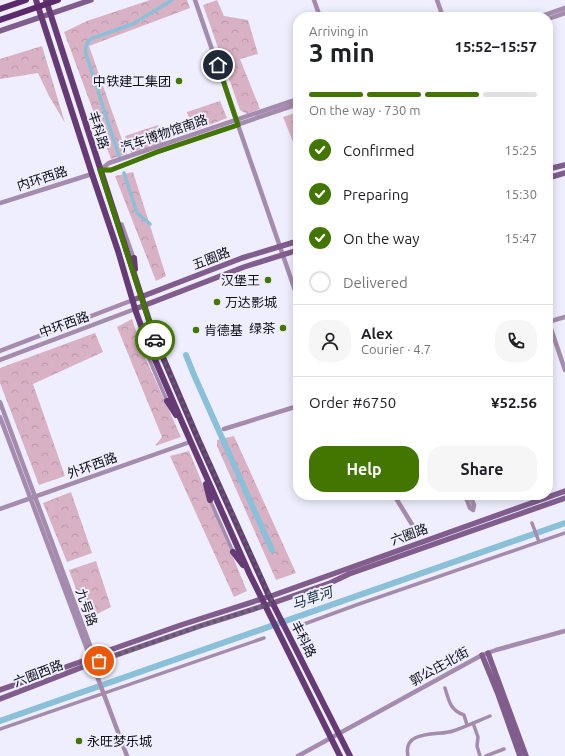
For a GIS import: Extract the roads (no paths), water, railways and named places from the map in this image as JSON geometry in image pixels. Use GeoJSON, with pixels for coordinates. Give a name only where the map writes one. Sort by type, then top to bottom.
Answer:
{"type":"FeatureCollection","features":[{"type":"Feature","properties":{"kind":"highway"},"geometry":{"type":"LineString","coordinates":[[0,9],[26,0]]}},
{"type":"Feature","properties":{"kind":"highway"},"geometry":{"type":"LineString","coordinates":[[0,20],[58,0]]}},
{"type":"Feature","properties":{"kind":"main road","name":"丰科路"},"geometry":{"type":"LineString","coordinates":[[36,0],[118,251],[135,309],[144,332],[190,442],[261,599],[340,756]]}},
{"type":"Feature","properties":{"kind":"main road","name":"丰科路"},"geometry":{"type":"LineString","coordinates":[[46,0],[155,340],[269,596],[350,756]]}},
{"type":"Feature","properties":{"kind":"main road"},"geometry":{"type":"LineString","coordinates":[[0,31],[91,0]]}},
{"type":"Feature","properties":{"kind":"main road"},"geometry":{"type":"LineString","coordinates":[[553,168],[565,164]]}},
{"type":"Feature","properties":{"kind":"main road"},"geometry":{"type":"LineString","coordinates":[[553,176],[565,172]]}},
{"type":"Feature","properties":{"kind":"main road"},"geometry":{"type":"LineString","coordinates":[[112,206],[116,210],[122,224]]}},
{"type":"Feature","properties":{"kind":"main road","name":"五圈路"},"geometry":{"type":"LineString","coordinates":[[133,300],[242,258],[293,242]]}},
{"type":"Feature","properties":{"kind":"main road","name":"五圈路"},"geometry":{"type":"LineString","coordinates":[[135,309],[244,267],[293,251]]}},
{"type":"Feature","properties":{"kind":"main road"},"geometry":{"type":"LineString","coordinates":[[134,258],[135,278]]}},
{"type":"Feature","properties":{"kind":"main road"},"geometry":{"type":"LineString","coordinates":[[144,332],[146,352]]}},
{"type":"Feature","properties":{"kind":"main road"},"geometry":{"type":"LineString","coordinates":[[167,401],[182,422]]}},
{"type":"Feature","properties":{"kind":"main road"},"geometry":{"type":"LineString","coordinates":[[203,471],[210,500]]}},
{"type":"Feature","properties":{"kind":"main road","name":"六圈路"},"geometry":{"type":"LineString","coordinates":[[553,495],[565,491]]}},
{"type":"Feature","properties":{"kind":"main road","name":"六圈路"},"geometry":{"type":"LineString","coordinates":[[264,605],[330,583],[349,574],[565,498]]}},
{"type":"Feature","properties":{"kind":"main road","name":"六圈路"},"geometry":{"type":"LineString","coordinates":[[261,599],[540,500]]}},
{"type":"Feature","properties":{"kind":"main road"},"geometry":{"type":"LineString","coordinates":[[233,552],[250,575]]}},
{"type":"Feature","properties":{"kind":"main road","name":"六圈西路"},"geometry":{"type":"LineString","coordinates":[[0,690],[83,661],[92,656],[261,599]]}},
{"type":"Feature","properties":{"kind":"main road","name":"六圈西路"},"geometry":{"type":"LineString","coordinates":[[0,699],[93,663],[264,605]]}},
{"type":"Feature","properties":{"kind":"main road"},"geometry":{"type":"LineString","coordinates":[[485,654],[520,756]]}},
{"type":"Feature","properties":{"kind":"main road"},"geometry":{"type":"LineString","coordinates":[[485,654],[526,756]]}},
{"type":"Feature","properties":{"kind":"street"},"geometry":{"type":"LineString","coordinates":[[195,0],[293,283]]}},
{"type":"Feature","properties":{"kind":"street"},"geometry":{"type":"LineString","coordinates":[[314,0],[318,12]]}},
{"type":"Feature","properties":{"kind":"street"},"geometry":{"type":"LineString","coordinates":[[437,0],[441,12]]}},
{"type":"Feature","properties":{"kind":"street"},"geometry":{"type":"LineString","coordinates":[[553,12],[565,8]]}},
{"type":"Feature","properties":{"kind":"street"},"geometry":{"type":"LineString","coordinates":[[553,17],[565,13]]}},
{"type":"Feature","properties":{"kind":"street","name":"汽车博物馆南路"},"geometry":{"type":"LineString","coordinates":[[100,170],[111,170],[293,101]]}},
{"type":"Feature","properties":{"kind":"street","name":"汽车博物馆南路"},"geometry":{"type":"LineString","coordinates":[[238,122],[293,106]]}},
{"type":"Feature","properties":{"kind":"street","name":"内环西路"},"geometry":{"type":"LineString","coordinates":[[0,203],[92,174]]}},
{"type":"Feature","properties":{"kind":"street"},"geometry":{"type":"LineString","coordinates":[[122,224],[134,258]]}},
{"type":"Feature","properties":{"kind":"street","name":"中环西路"},"geometry":{"type":"LineString","coordinates":[[0,351],[133,300]]}},
{"type":"Feature","properties":{"kind":"street","name":"中环西路"},"geometry":{"type":"LineString","coordinates":[[0,360],[135,309]]}},
{"type":"Feature","properties":{"kind":"street"},"geometry":{"type":"LineString","coordinates":[[553,320],[565,317]]}},
{"type":"Feature","properties":{"kind":"street"},"geometry":{"type":"LineString","coordinates":[[553,335],[565,370]]}},
{"type":"Feature","properties":{"kind":"street"},"geometry":{"type":"LineString","coordinates":[[146,352],[167,401]]}},
{"type":"Feature","properties":{"kind":"street","name":"九号路"},"geometry":{"type":"LineString","coordinates":[[0,402],[36,497],[92,656],[93,663]]}},
{"type":"Feature","properties":{"kind":"street"},"geometry":{"type":"LineString","coordinates":[[224,429],[293,408]]}},
{"type":"Feature","properties":{"kind":"street","name":"九号路"},"geometry":{"type":"LineString","coordinates":[[0,417],[30,499],[92,656]]}},
{"type":"Feature","properties":{"kind":"street","name":"外环西路"},"geometry":{"type":"LineString","coordinates":[[0,509],[190,442]]}},
{"type":"Feature","properties":{"kind":"street"},"geometry":{"type":"LineString","coordinates":[[210,500],[233,552]]}},
{"type":"Feature","properties":{"kind":"street"},"geometry":{"type":"LineString","coordinates":[[397,500],[416,531]]}},
{"type":"Feature","properties":{"kind":"street"},"geometry":{"type":"LineString","coordinates":[[467,500],[470,508],[473,510],[474,505],[472,500]]}},
{"type":"Feature","properties":{"kind":"street"},"geometry":{"type":"LineString","coordinates":[[532,523],[539,542]]}},
{"type":"Feature","properties":{"kind":"street"},"geometry":{"type":"LineString","coordinates":[[296,627],[565,532]]}},
{"type":"Feature","properties":{"kind":"street","name":"郭公庄北街"},"geometry":{"type":"LineString","coordinates":[[298,756],[485,654],[565,631]]}},
{"type":"Feature","properties":{"kind":"street"},"geometry":{"type":"LineString","coordinates":[[0,729],[264,638]]}},
{"type":"Feature","properties":{"kind":"street"},"geometry":{"type":"LineString","coordinates":[[93,663],[127,756]]}},
{"type":"Feature","properties":{"kind":"street"},"geometry":{"type":"LineString","coordinates":[[445,688],[452,708],[457,712],[464,714],[467,726]]}},
{"type":"Feature","properties":{"kind":"street"},"geometry":{"type":"LineString","coordinates":[[408,756],[410,744],[417,737],[427,734],[451,732],[490,716]]}},
{"type":"Feature","properties":{"kind":"street"},"geometry":{"type":"LineString","coordinates":[[473,723],[478,737],[476,746],[480,756]]}},
{"type":"Feature","properties":{"kind":"street"},"geometry":{"type":"LineString","coordinates":[[486,756],[504,749]]}},
{"type":"Feature","properties":{"kind":"waterway"},"geometry":{"type":"LineString","coordinates":[[119,156],[86,54],[86,44],[93,38],[133,24],[172,0]]}},
{"type":"Feature","properties":{"kind":"waterway"},"geometry":{"type":"LineString","coordinates":[[124,173],[137,213],[150,224]]}},
{"type":"Feature","properties":{"kind":"waterway"},"geometry":{"type":"LineString","coordinates":[[186,355],[272,550]]}},
{"type":"Feature","properties":{"kind":"waterway","name":"马草河"},"geometry":{"type":"LineString","coordinates":[[0,721],[565,523]]}},
{"type":"Feature","properties":{"kind":"place","name":"中铁建工集团"},"geometry":{"type":"Point","coordinates":[179,81]}},
{"type":"Feature","properties":{"kind":"place","name":"汉堡王"},"geometry":{"type":"Point","coordinates":[268,280]}},
{"type":"Feature","properties":{"kind":"place","name":"万达影城"},"geometry":{"type":"Point","coordinates":[217,302]}},
{"type":"Feature","properties":{"kind":"place","name":"绿茶"},"geometry":{"type":"Point","coordinates":[283,328]}},
{"type":"Feature","properties":{"kind":"place","name":"肯德基"},"geometry":{"type":"Point","coordinates":[196,330]}},
{"type":"Feature","properties":{"kind":"place","name":"永旺梦乐城"},"geometry":{"type":"Point","coordinates":[79,741]}}]}
